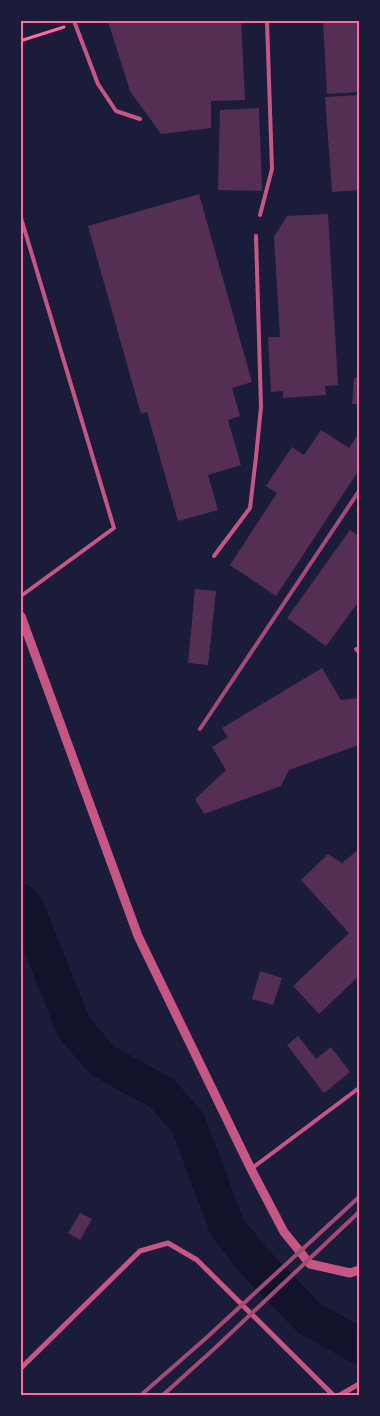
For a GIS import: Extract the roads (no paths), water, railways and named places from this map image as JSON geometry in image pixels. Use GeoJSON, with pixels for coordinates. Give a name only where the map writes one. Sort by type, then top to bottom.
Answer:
{"type":"FeatureCollection","features":[{"type":"Feature","properties":{"kind":"street"},"geometry":{"type":"LineString","coordinates":[[21,616],[138,936],[251,1169],[284,1232],[310,1264],[350,1273],[359,1270]]}},
{"type":"Feature","properties":{"kind":"street"},"geometry":{"type":"LineString","coordinates":[[21,1368],[140,1251],[168,1244],[197,1260],[333,1395]]}},
{"type":"Feature","properties":{"kind":"street"},"geometry":{"type":"LineString","coordinates":[[340,1395],[359,1384]]}},
{"type":"Feature","properties":{"kind":"lane"},"geometry":{"type":"LineString","coordinates":[[260,215],[272,169],[267,21]]}},
{"type":"Feature","properties":{"kind":"lane"},"geometry":{"type":"LineString","coordinates":[[74,22],[98,84],[116,111],[140,118]]}},
{"type":"Feature","properties":{"kind":"lane"},"geometry":{"type":"LineString","coordinates":[[21,218],[114,528],[21,596]]}},
{"type":"Feature","properties":{"kind":"lane"},"geometry":{"type":"LineString","coordinates":[[214,556],[250,508],[261,407],[256,236]]}},
{"type":"Feature","properties":{"kind":"lane"},"geometry":{"type":"LineString","coordinates":[[251,1169],[359,1088]]}},
{"type":"Feature","properties":{"kind":"waterway"},"geometry":{"type":"LineString","coordinates":[[21,902],[27,910],[74,1028],[103,1061],[162,1093],[188,1123],[227,1227],[252,1259],[309,1318],[359,1346]]}},
{"type":"Feature","properties":{"kind":"railway"},"geometry":{"type":"LineString","coordinates":[[200,729],[359,491]]}},
{"type":"Feature","properties":{"kind":"railway"},"geometry":{"type":"LineString","coordinates":[[141,1395],[205,1339],[359,1197]]}},
{"type":"Feature","properties":{"kind":"railway"},"geometry":{"type":"LineString","coordinates":[[163,1395],[359,1212]]}}]}
